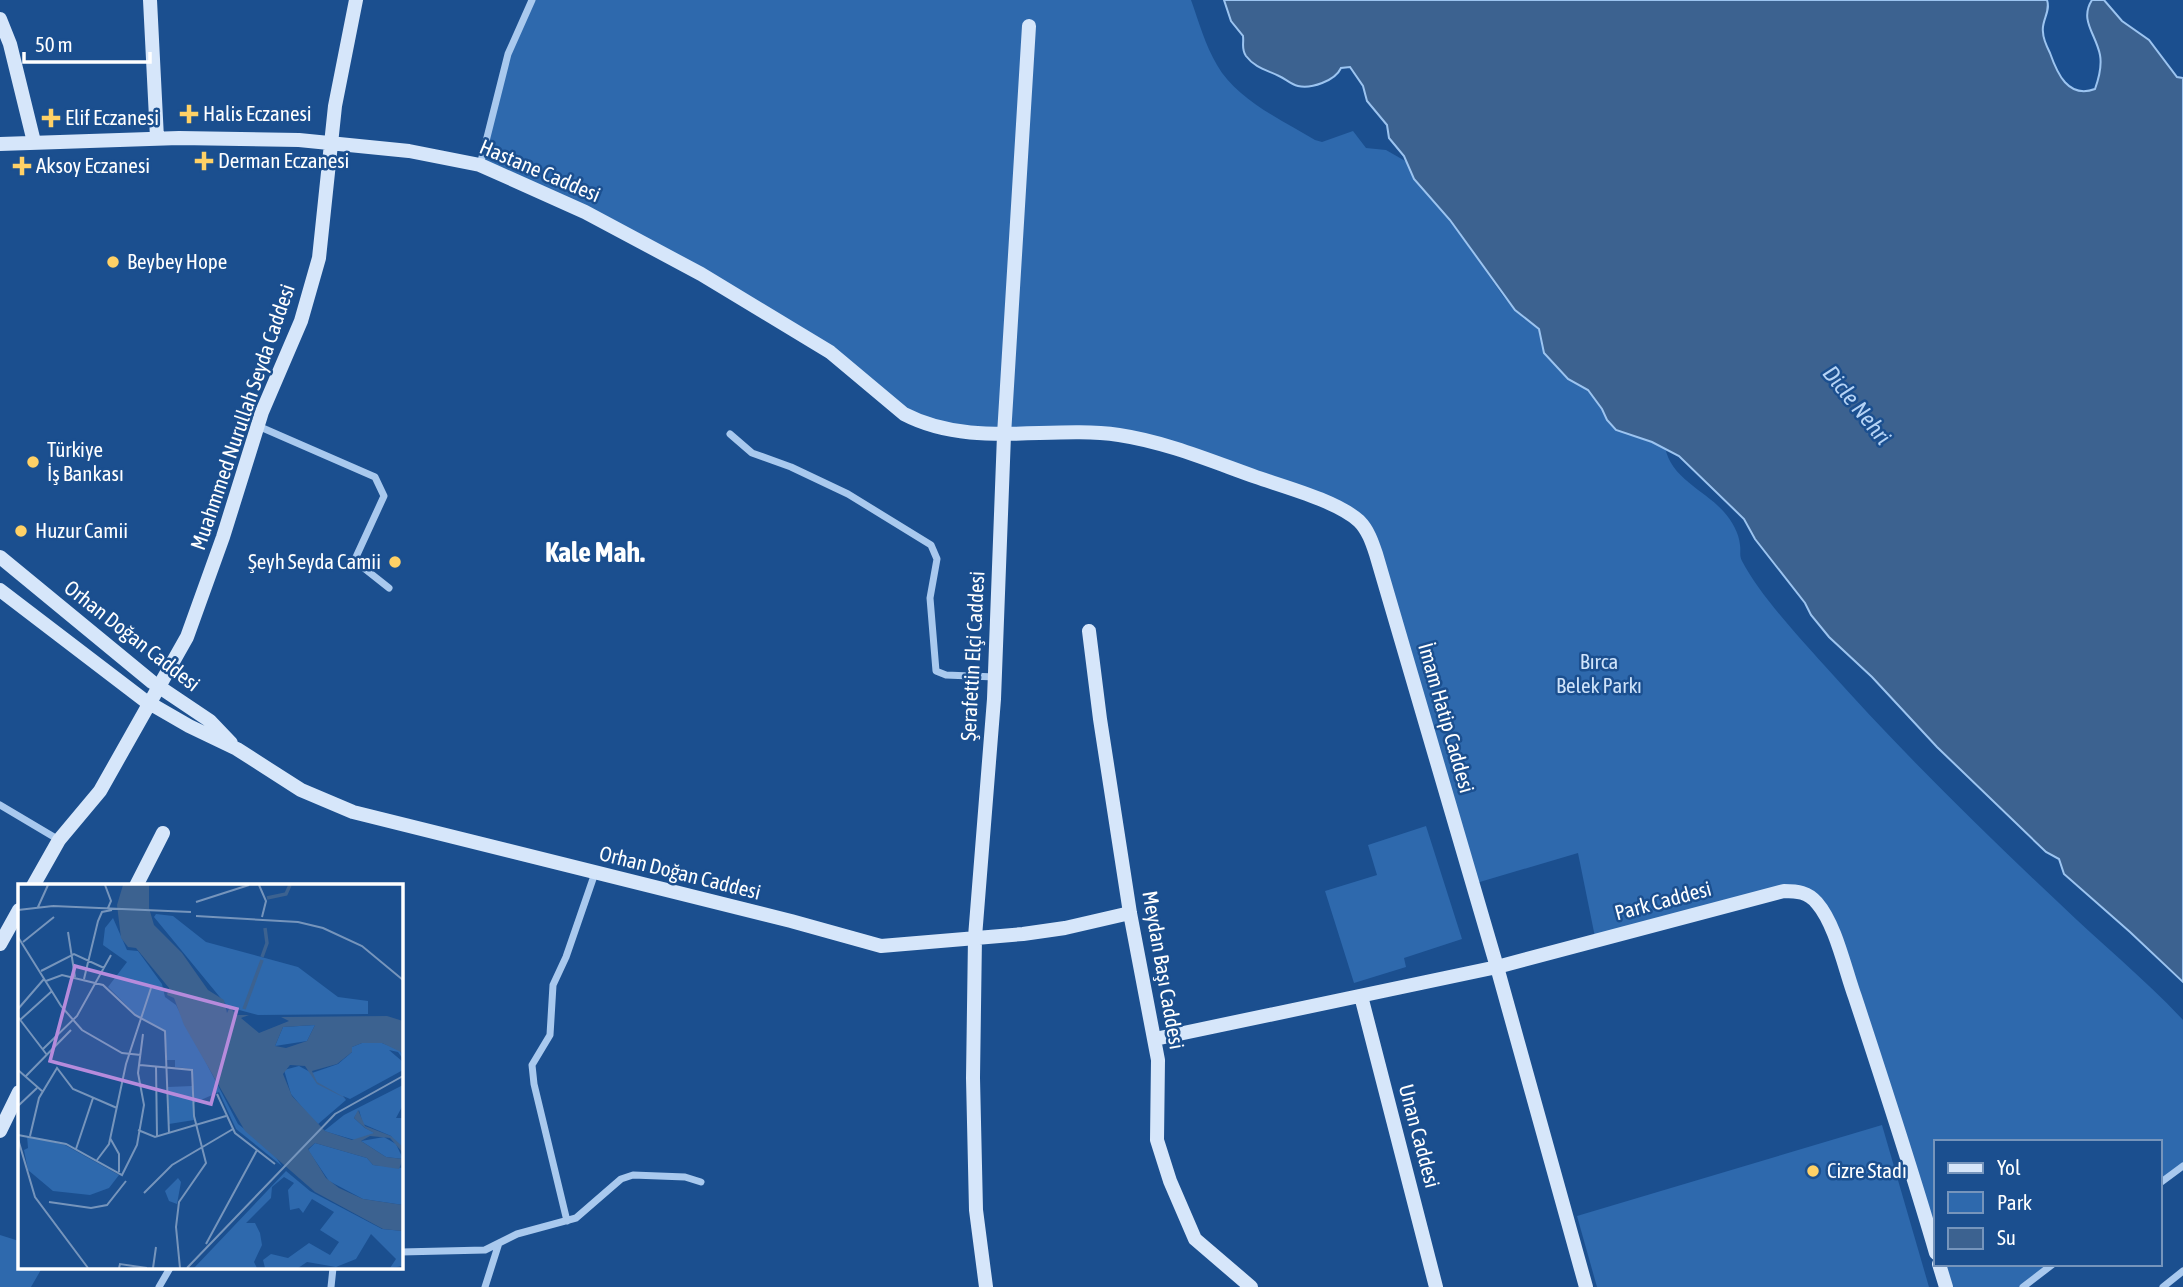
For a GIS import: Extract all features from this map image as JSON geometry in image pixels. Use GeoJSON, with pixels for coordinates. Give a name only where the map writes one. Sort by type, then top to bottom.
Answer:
{"type":"FeatureCollection","features":[{"type":"Feature","properties":{"kind":"street"},"geometry":{"type":"LineString","coordinates":[[150,0],[157,138]]}},
{"type":"Feature","properties":{"kind":"street","name":"Muahmmed Nurullah Seyda Caddesi"},"geometry":{"type":"LineString","coordinates":[[34,884],[59,840],[100,790],[187,636],[223,537],[258,426],[301,321],[319,258],[335,106],[356,0]]}},
{"type":"Feature","properties":{"kind":"street"},"geometry":{"type":"LineString","coordinates":[[480,165],[508,54],[532,0]]}},
{"type":"Feature","properties":{"kind":"street"},"geometry":{"type":"LineString","coordinates":[[0,19],[10,44],[34,142]]}},
{"type":"Feature","properties":{"kind":"street","name":"Şerafettin Elçi Caddesi"},"geometry":{"type":"LineString","coordinates":[[986,1287],[976,1210],[973,1078],[975,937],[995,677],[1004,435],[1029,26]]}},
{"type":"Feature","properties":{"kind":"street","name":"Hastane Caddesi"},"geometry":{"type":"LineString","coordinates":[[0,144],[157,138],[299,140],[410,151],[480,165],[585,212],[701,274],[830,352],[904,414],[969,432],[1004,435]]}},
{"type":"Feature","properties":{"kind":"street"},"geometry":{"type":"LineString","coordinates":[[258,426],[375,477],[384,496],[356,556],[360,565],[389,588]]}},
{"type":"Feature","properties":{"kind":"street"},"geometry":{"type":"LineString","coordinates":[[730,434],[752,453],[791,467],[848,494],[931,545],[937,559],[930,598],[936,671],[946,675],[995,677]]}},
{"type":"Feature","properties":{"kind":"street","name":"İmam Hatip Caddesi"},"geometry":{"type":"LineString","coordinates":[[1004,435],[1118,435],[1158,443],[1318,500],[1357,519],[1364,527],[1376,554],[1587,1287]]}},
{"type":"Feature","properties":{"kind":"street","name":"Orhan Doğan Caddesi"},"geometry":{"type":"LineString","coordinates":[[0,557],[157,685],[210,721],[237,749]]}},
{"type":"Feature","properties":{"kind":"street","name":"Orhan Doğan Caddesi"},"geometry":{"type":"LineString","coordinates":[[0,590],[148,703],[237,749],[301,790],[353,812],[881,946],[1023,934],[1065,928],[1130,913]]}},
{"type":"Feature","properties":{"kind":"street","name":"Meydan Başı Caddesi"},"geometry":{"type":"LineString","coordinates":[[1089,631],[1130,913],[1158,1060],[1157,1140],[1170,1181],[1195,1239],[1251,1287]]}},
{"type":"Feature","properties":{"kind":"street"},"geometry":{"type":"LineString","coordinates":[[0,806],[59,840]]}},
{"type":"Feature","properties":{"kind":"street"},"geometry":{"type":"LineString","coordinates":[[137,884],[163,833]]}},
{"type":"Feature","properties":{"kind":"street"},"geometry":{"type":"LineString","coordinates":[[567,1221],[534,1084],[532,1065],[550,1035],[553,985],[566,957],[595,873]]}},
{"type":"Feature","properties":{"kind":"street","name":"Park Caddesi"},"geometry":{"type":"LineString","coordinates":[[1155,1039],[1497,967],[1784,891],[1797,891],[1813,897],[1824,913],[1838,947],[1912,1169],[1934,1246]]}},
{"type":"Feature","properties":{"kind":"street"},"geometry":{"type":"LineString","coordinates":[[0,944],[18,912]]}},
{"type":"Feature","properties":{"kind":"street","name":"Unan Caddesi"},"geometry":{"type":"LineString","coordinates":[[1361,996],[1436,1287]]}},
{"type":"Feature","properties":{"kind":"street"},"geometry":{"type":"LineString","coordinates":[[0,1131],[18,1095]]}},
{"type":"Feature","properties":{"kind":"street"},"geometry":{"type":"LineString","coordinates":[[2162,1182],[2183,1166]]}},
{"type":"Feature","properties":{"kind":"street"},"geometry":{"type":"LineString","coordinates":[[402,1252],[485,1250],[517,1234],[576,1218],[621,1179],[633,1175],[685,1177],[701,1182]]}},
{"type":"Feature","properties":{"kind":"street"},"geometry":{"type":"LineString","coordinates":[[485,1287],[499,1243]]}},
{"type":"Feature","properties":{"kind":"street"},"geometry":{"type":"LineString","coordinates":[[1941,1266],[1946,1287]]}},
{"type":"Feature","properties":{"kind":"street"},"geometry":{"type":"LineString","coordinates":[[2023,1287],[2050,1266]]}},
{"type":"Feature","properties":{"kind":"street"},"geometry":{"type":"LineString","coordinates":[[159,1287],[169,1270]]}},
{"type":"Feature","properties":{"kind":"street"},"geometry":{"type":"LineString","coordinates":[[2163,1287],[2183,1271]]}},
{"type":"Feature","properties":{"kind":"green space","name":"Bırca Belek Parkı"},"geometry":{"type":"Polygon","coordinates":[[[532,0],[1191,0],[1217,65],[1236,89],[1248,99],[1315,140],[1322,142],[1353,131],[1366,148],[1386,150],[1407,162],[1414,179],[1450,220],[1503,296],[1523,318],[1539,329],[1542,347],[1568,379],[1588,390],[1616,430],[1665,447],[1668,458],[1681,476],[1727,516],[1737,532],[1741,559],[1749,574],[1824,665],[1969,816],[2183,1020],[2183,1166],[2162,1182],[2162,1140],[1934,1140],[1934,1247],[1828,920],[1797,891],[1596,942],[1578,853],[1473,884],[1376,554],[1357,519],[1158,443],[925,423],[830,352],[701,274],[480,165],[508,54],[532,0]]]}},
{"type":"Feature","properties":{"kind":"green space"},"geometry":{"type":"Polygon","coordinates":[[[1426,826],[1462,939],[1404,958],[1406,967],[1354,983],[1325,891],[1377,875],[1368,845],[1426,826]]]}},
{"type":"Feature","properties":{"kind":"green space","name":"Cizre Stadı"},"geometry":{"type":"Polygon","coordinates":[[[1882,1125],[1929,1287],[1597,1287],[1577,1216],[1882,1125]]]}},
{"type":"Feature","properties":{"kind":"green space"},"geometry":{"type":"Polygon","coordinates":[[[0,1235],[18,1241],[18,1270],[41,1270],[31,1287],[0,1287],[0,1235]]]}},
{"type":"Feature","properties":{"kind":"green space"},"geometry":{"type":"Polygon","coordinates":[[[1940,1266],[2050,1266],[2023,1287],[1946,1287],[1940,1266]]]}},
{"type":"Feature","properties":{"kind":"water","name":"Dicle Nehri"},"geometry":{"type":"Polygon","coordinates":[[[1224,0],[2047,0],[2043,34],[2053,61],[2065,82],[2078,90],[2086,91],[2095,89],[2101,59],[2088,21],[2088,7],[2092,0],[2104,0],[2122,21],[2149,40],[2177,77],[2183,78],[2183,982],[2064,874],[2059,859],[2046,852],[1937,747],[1872,677],[1829,637],[1755,539],[1744,519],[1679,456],[1652,442],[1616,430],[1588,390],[1568,379],[1544,353],[1539,329],[1515,310],[1450,220],[1414,179],[1404,156],[1389,138],[1387,125],[1367,101],[1363,86],[1350,67],[1341,68],[1334,77],[1322,83],[1303,87],[1261,68],[1244,53],[1243,36],[1231,21],[1224,0]]]}},
{"type":"Feature","properties":{"kind":"place","name":"Halis Eczanesi"},"geometry":{"type":"Point","coordinates":[189,114]}},
{"type":"Feature","properties":{"kind":"place","name":"Elif Eczanesi"},"geometry":{"type":"Point","coordinates":[51,118]}},
{"type":"Feature","properties":{"kind":"place","name":"Derman Eczanesi"},"geometry":{"type":"Point","coordinates":[204,161]}},
{"type":"Feature","properties":{"kind":"place","name":"Aksoy Eczanesi"},"geometry":{"type":"Point","coordinates":[22,166]}},
{"type":"Feature","properties":{"kind":"place","name":"Beybey Hope"},"geometry":{"type":"Point","coordinates":[113,262]}},
{"type":"Feature","properties":{"kind":"place","name":"Türkiye İş Bankası"},"geometry":{"type":"Point","coordinates":[33,462]}},
{"type":"Feature","properties":{"kind":"place","name":"Huzur Camii"},"geometry":{"type":"Point","coordinates":[21,531]}},
{"type":"Feature","properties":{"kind":"place","name":"Şeyh Seyda Camii"},"geometry":{"type":"Point","coordinates":[395,562]}},
{"type":"Feature","properties":{"kind":"place","name":"Cizre Stadı"},"geometry":{"type":"Point","coordinates":[1813,1171]}},
{"type":"Feature","properties":{"kind":"district","name":"Kale Mah."},"geometry":{"type":"Point","coordinates":[595,552]}}]}
